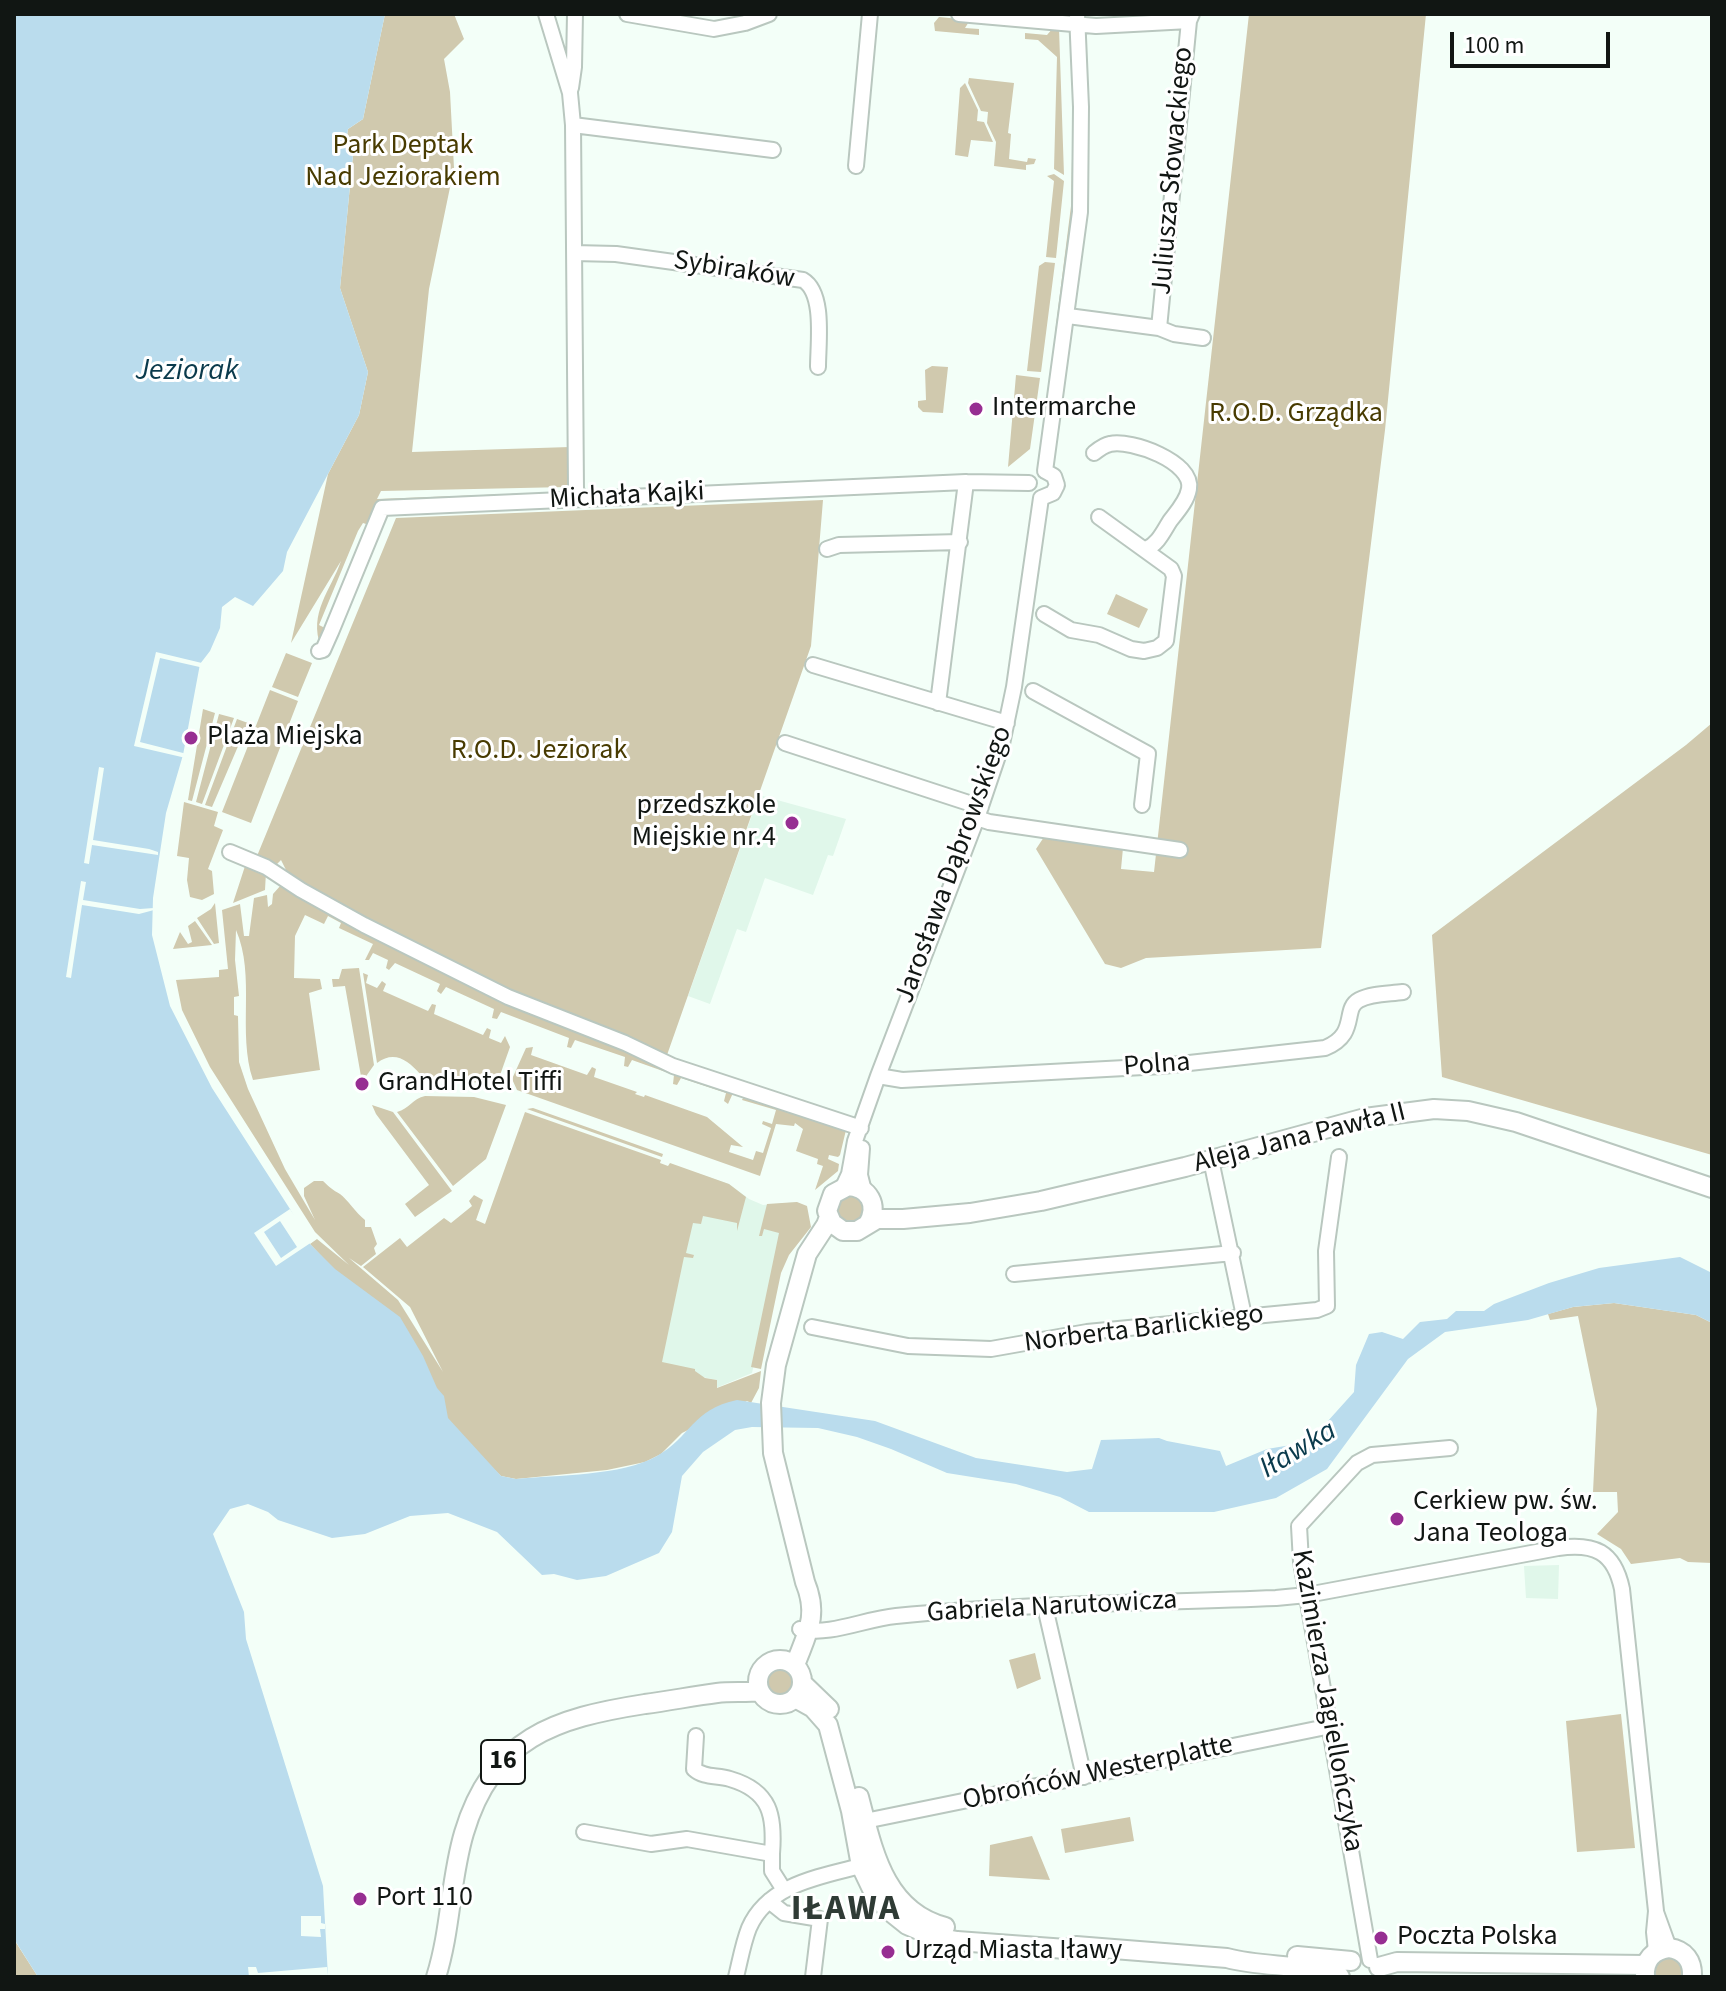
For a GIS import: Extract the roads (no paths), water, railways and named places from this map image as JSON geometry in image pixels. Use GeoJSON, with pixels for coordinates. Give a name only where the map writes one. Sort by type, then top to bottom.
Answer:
{"type":"FeatureCollection","features":[{"type":"Feature","properties":{"kind":"main road","name":"Aleja Jana Pawła II"},"geometry":{"type":"LineString","coordinates":[[868,1224],[877,1219],[984,1211],[1041,1201],[1211,1160],[1365,1118],[1434,1109],[1468,1111],[1516,1122],[1712,1188]]}},
{"type":"Feature","properties":{"kind":"main road"},"geometry":{"type":"LineString","coordinates":[[759,1685],[767,1664],[790,1662],[813,1601],[805,1582],[771,1437],[772,1391],[781,1346],[807,1254],[829,1217],[830,1199],[843,1187],[854,1186],[868,1197],[873,1210],[868,1224],[857,1231],[837,1228],[829,1217]]}},
{"type":"Feature","properties":{"kind":"main road","name":"Aleja Jana Pawła II"},"geometry":{"type":"LineString","coordinates":[[868,1197],[928,1215]]}},
{"type":"Feature","properties":{"kind":"main road"},"geometry":{"type":"LineString","coordinates":[[804,1269],[830,1238],[843,1231]]}},
{"type":"Feature","properties":{"kind":"main road","name":"16"},"geometry":{"type":"LineString","coordinates":[[790,1662],[799,1690],[820,1714],[832,1736],[851,1811],[869,1864],[914,1913],[936,1925],[1068,1940],[1076,1946],[1227,1958],[1304,1968],[1340,1977],[1344,1968],[1397,1962],[1654,1960]]}},
{"type":"Feature","properties":{"kind":"main road","name":"16"},"geometry":{"type":"LineString","coordinates":[[436,1977],[464,1834],[476,1799],[503,1761],[542,1730],[569,1719],[759,1685],[772,1702],[788,1702],[799,1690]]}},
{"type":"Feature","properties":{"kind":"main road","name":"16"},"geometry":{"type":"LineString","coordinates":[[799,1690],[838,1722],[865,1821],[869,1864]]}},
{"type":"Feature","properties":{"kind":"main road","name":"16"},"geometry":{"type":"LineString","coordinates":[[1227,1958],[1243,1952],[1371,1966]]}},
{"type":"Feature","properties":{"kind":"main road"},"geometry":{"type":"LineString","coordinates":[[1654,1960],[1686,1955],[1692,1972],[1712,1969]]}},
{"type":"Feature","properties":{"kind":"main road"},"geometry":{"type":"LineString","coordinates":[[1397,1977],[1413,1972],[1630,1977]]}},
{"type":"Feature","properties":{"kind":"street"},"geometry":{"type":"LineString","coordinates":[[546,14],[570,93],[573,125],[576,489],[580,499]]}},
{"type":"Feature","properties":{"kind":"street"},"geometry":{"type":"LineString","coordinates":[[570,93],[575,14]]}},
{"type":"Feature","properties":{"kind":"street"},"geometry":{"type":"LineString","coordinates":[[627,14],[714,29],[769,14]]}},
{"type":"Feature","properties":{"kind":"street"},"geometry":{"type":"LineString","coordinates":[[856,166],[870,14]]}},
{"type":"Feature","properties":{"kind":"street"},"geometry":{"type":"LineString","coordinates":[[959,14],[1077,19],[1190,18]]}},
{"type":"Feature","properties":{"kind":"street","name":"Juliusza Słowackiego"},"geometry":{"type":"LineString","coordinates":[[1159,328],[1190,18]]}},
{"type":"Feature","properties":{"kind":"street"},"geometry":{"type":"LineString","coordinates":[[1045,471],[1080,212],[1081,107],[1077,19]]}},
{"type":"Feature","properties":{"kind":"street"},"geometry":{"type":"LineString","coordinates":[[573,125],[773,150]]}},
{"type":"Feature","properties":{"kind":"street","name":"Sybiraków"},"geometry":{"type":"LineString","coordinates":[[574,253],[616,254],[803,280],[811,284],[817,303],[818,367]]}},
{"type":"Feature","properties":{"kind":"street"},"geometry":{"type":"LineString","coordinates":[[1068,316],[1159,328],[1174,334],[1203,338]]}},
{"type":"Feature","properties":{"kind":"street"},"geometry":{"type":"LineString","coordinates":[[1094,453],[1111,443],[1140,446],[1157,453],[1185,474],[1190,488],[1184,500],[1157,542],[1146,549]]}},
{"type":"Feature","properties":{"kind":"street"},"geometry":{"type":"LineString","coordinates":[[1045,471],[1054,476],[1057,485],[1050,496],[1041,498],[1032,492],[1029,483],[1035,473],[1045,471]]}},
{"type":"Feature","properties":{"kind":"street"},"geometry":{"type":"LineString","coordinates":[[938,703],[966,482]]}},
{"type":"Feature","properties":{"kind":"street","name":"Michała Kajki"},"geometry":{"type":"LineString","coordinates":[[319,651],[323,650],[331,632],[382,508],[966,482],[1029,483]]}},
{"type":"Feature","properties":{"kind":"street","name":"Jarosława Dąbrowskiego"},"geometry":{"type":"LineString","coordinates":[[843,1187],[878,1076],[979,813],[1007,723],[1041,498]]}},
{"type":"Feature","properties":{"kind":"street"},"geometry":{"type":"LineString","coordinates":[[1044,614],[1071,630],[1099,635],[1131,649],[1144,651],[1157,648],[1166,641],[1174,576],[1171,569],[1099,517]]}},
{"type":"Feature","properties":{"kind":"street"},"geometry":{"type":"LineString","coordinates":[[827,549],[839,545],[960,542]]}},
{"type":"Feature","properties":{"kind":"street"},"geometry":{"type":"LineString","coordinates":[[813,665],[1007,723]]}},
{"type":"Feature","properties":{"kind":"street"},"geometry":{"type":"LineString","coordinates":[[1033,691],[1148,754],[1142,805]]}},
{"type":"Feature","properties":{"kind":"street"},"geometry":{"type":"LineString","coordinates":[[785,743],[979,813],[989,822],[1180,850]]}},
{"type":"Feature","properties":{"kind":"street"},"geometry":{"type":"LineString","coordinates":[[230,852],[266,867],[364,925],[508,997],[625,1043],[673,1066],[860,1130]]}},
{"type":"Feature","properties":{"kind":"street","name":"Polna"},"geometry":{"type":"LineString","coordinates":[[878,1076],[902,1080],[1162,1066],[1325,1048],[1343,1037],[1349,1028],[1351,1007],[1355,1003],[1370,996],[1403,992]]}},
{"type":"Feature","properties":{"kind":"street","name":"Jarosława Dąbrowskiego"},"geometry":{"type":"LineString","coordinates":[[860,1130],[860,1175],[868,1197]]}},
{"type":"Feature","properties":{"kind":"street","name":"Norberta Barlickiego"},"geometry":{"type":"LineString","coordinates":[[812,1327],[908,1346],[991,1349],[1087,1332],[1317,1310],[1327,1306],[1326,1251],[1339,1157]]}},
{"type":"Feature","properties":{"kind":"street"},"geometry":{"type":"LineString","coordinates":[[1211,1160],[1244,1316]]}},
{"type":"Feature","properties":{"kind":"street"},"geometry":{"type":"LineString","coordinates":[[1014,1274],[1233,1253]]}},
{"type":"Feature","properties":{"kind":"street","name":"Kazimierza Jagiellończyka"},"geometry":{"type":"LineString","coordinates":[[1371,1966],[1301,1562],[1299,1526],[1357,1463],[1372,1455],[1450,1448]]}},
{"type":"Feature","properties":{"kind":"street","name":"Gabriela Narutowicza"},"geometry":{"type":"LineString","coordinates":[[804,1630],[828,1630],[895,1616],[1307,1595],[1571,1546],[1594,1549],[1610,1559],[1622,1589],[1656,1911],[1654,1960]]}},
{"type":"Feature","properties":{"kind":"street"},"geometry":{"type":"LineString","coordinates":[[1045,1607],[1084,1777]]}},
{"type":"Feature","properties":{"kind":"street","name":"Obrońców Westerplatte"},"geometry":{"type":"LineString","coordinates":[[865,1821],[1331,1726]]}},
{"type":"Feature","properties":{"kind":"street"},"geometry":{"type":"LineString","coordinates":[[696,1736],[694,1769],[699,1774],[731,1779],[756,1791],[768,1805],[774,1823],[772,1871],[784,1890]]}},
{"type":"Feature","properties":{"kind":"street"},"geometry":{"type":"LineString","coordinates":[[584,1832],[651,1844],[687,1839],[772,1854]]}},
{"type":"Feature","properties":{"kind":"street"},"geometry":{"type":"LineString","coordinates":[[736,1977],[750,1927],[769,1901],[784,1890],[869,1864]]}},
{"type":"Feature","properties":{"kind":"street"},"geometry":{"type":"LineString","coordinates":[[769,1901],[784,1913],[820,1919],[813,1977]]}},
{"type":"Feature","properties":{"kind":"water","name":"Jeziorak"},"geometry":{"type":"Polygon","coordinates":[[[14,14],[385,14],[363,119],[348,129],[346,142],[353,155],[340,288],[368,372],[359,415],[287,552],[283,571],[253,606],[235,597],[222,607],[220,628],[210,651],[200,664],[183,755],[166,813],[153,898],[152,935],[170,1006],[212,1088],[310,1244],[335,1269],[400,1317],[444,1396],[448,1418],[501,1476],[516,1479],[589,1474],[643,1463],[668,1449],[710,1410],[737,1400],[875,1421],[976,1458],[1067,1472],[1092,1469],[1101,1440],[1159,1438],[1220,1451],[1226,1466],[1267,1449],[1309,1442],[1354,1392],[1356,1365],[1369,1334],[1382,1332],[1403,1339],[1420,1322],[1447,1319],[1456,1311],[1484,1311],[1494,1304],[1549,1283],[1599,1268],[1680,1257],[1712,1273],[1712,1323],[1696,1315],[1614,1303],[1573,1307],[1528,1320],[1445,1332],[1408,1359],[1327,1469],[1276,1498],[1214,1512],[1089,1512],[1060,1497],[1016,1484],[947,1473],[857,1437],[818,1428],[752,1427],[735,1430],[703,1452],[682,1476],[672,1532],[659,1553],[606,1576],[577,1580],[554,1574],[542,1575],[497,1532],[448,1513],[410,1516],[365,1534],[332,1538],[278,1520],[248,1504],[230,1509],[213,1534],[244,1612],[246,1639],[323,1886],[328,1977],[38,1977],[14,1939],[14,14]]]}},
{"type":"Feature","properties":{"kind":"place","name":"Intermarche"},"geometry":{"type":"Point","coordinates":[976,409]}},
{"type":"Feature","properties":{"kind":"place","name":"Plaża Miejska"},"geometry":{"type":"Point","coordinates":[191,738]}},
{"type":"Feature","properties":{"kind":"place","name":"przedszkole Miejskie nr.4"},"geometry":{"type":"Point","coordinates":[792,823]}},
{"type":"Feature","properties":{"kind":"place","name":"GrandHotel Tiffi"},"geometry":{"type":"Point","coordinates":[362,1084]}},
{"type":"Feature","properties":{"kind":"place","name":"Cerkiew pw. św. Jana Teologa"},"geometry":{"type":"Point","coordinates":[1397,1519]}},
{"type":"Feature","properties":{"kind":"place","name":"Port 110"},"geometry":{"type":"Point","coordinates":[360,1899]}},
{"type":"Feature","properties":{"kind":"place","name":"Poczta Polska"},"geometry":{"type":"Point","coordinates":[1381,1938]}},
{"type":"Feature","properties":{"kind":"place","name":"Urząd Miasta Iławy"},"geometry":{"type":"Point","coordinates":[888,1952]}},
{"type":"Feature","properties":{"kind":"district","name":"IŁAWA"},"geometry":{"type":"Point","coordinates":[846,1911]}},
{"type":"Feature","properties":{"kind":"park label","name":"Park Deptak Nad Jeziorakiem"},"geometry":{"type":"Point","coordinates":[403,163]}},
{"type":"Feature","properties":{"kind":"park label","name":"R.O.D. Grządka"},"geometry":{"type":"Point","coordinates":[1296,415]}},
{"type":"Feature","properties":{"kind":"park label","name":"R.O.D. Jeziorak"},"geometry":{"type":"Point","coordinates":[539,752]}},
{"type":"Feature","properties":{"kind":"water label","name":"Iławka"},"geometry":{"type":"Point","coordinates":[1299,1451]}}]}
